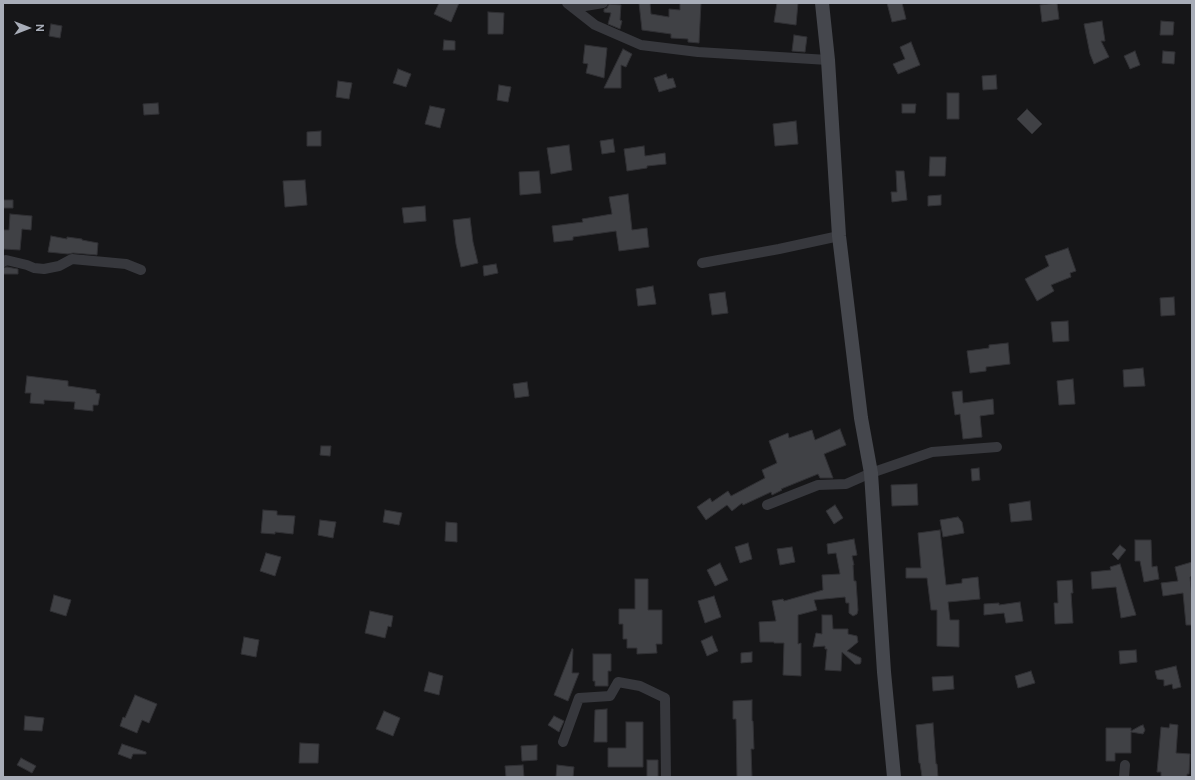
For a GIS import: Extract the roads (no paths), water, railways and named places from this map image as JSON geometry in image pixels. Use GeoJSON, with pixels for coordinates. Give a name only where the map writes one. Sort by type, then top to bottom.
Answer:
{"type":"FeatureCollection","features":[{"type":"Feature","properties":{"kind":"main road"},"geometry":{"type":"LineString","coordinates":[[822,3],[828,60],[839,236],[861,418],[871,473],[884,672],[894,777]]}},
{"type":"Feature","properties":{"kind":"street"},"geometry":{"type":"LineString","coordinates":[[570,5],[603,3]]}},
{"type":"Feature","properties":{"kind":"street"},"geometry":{"type":"LineString","coordinates":[[570,5],[596,25],[641,45],[698,52],[828,60]]}},
{"type":"Feature","properties":{"kind":"street"},"geometry":{"type":"LineString","coordinates":[[702,263],[839,236]]}},
{"type":"Feature","properties":{"kind":"street"},"geometry":{"type":"LineString","coordinates":[[3,262],[6,260],[34,268],[44,269],[59,266],[72,259],[126,264],[141,270]]}},
{"type":"Feature","properties":{"kind":"street"},"geometry":{"type":"LineString","coordinates":[[767,505],[818,485],[846,484],[871,473],[932,452],[997,447]]}},
{"type":"Feature","properties":{"kind":"street"},"geometry":{"type":"LineString","coordinates":[[563,742],[579,698],[610,696],[618,682],[640,686],[665,698],[666,777]]}},
{"type":"Feature","properties":{"kind":"street"},"geometry":{"type":"LineString","coordinates":[[1124,777],[1125,765]]}}]}
